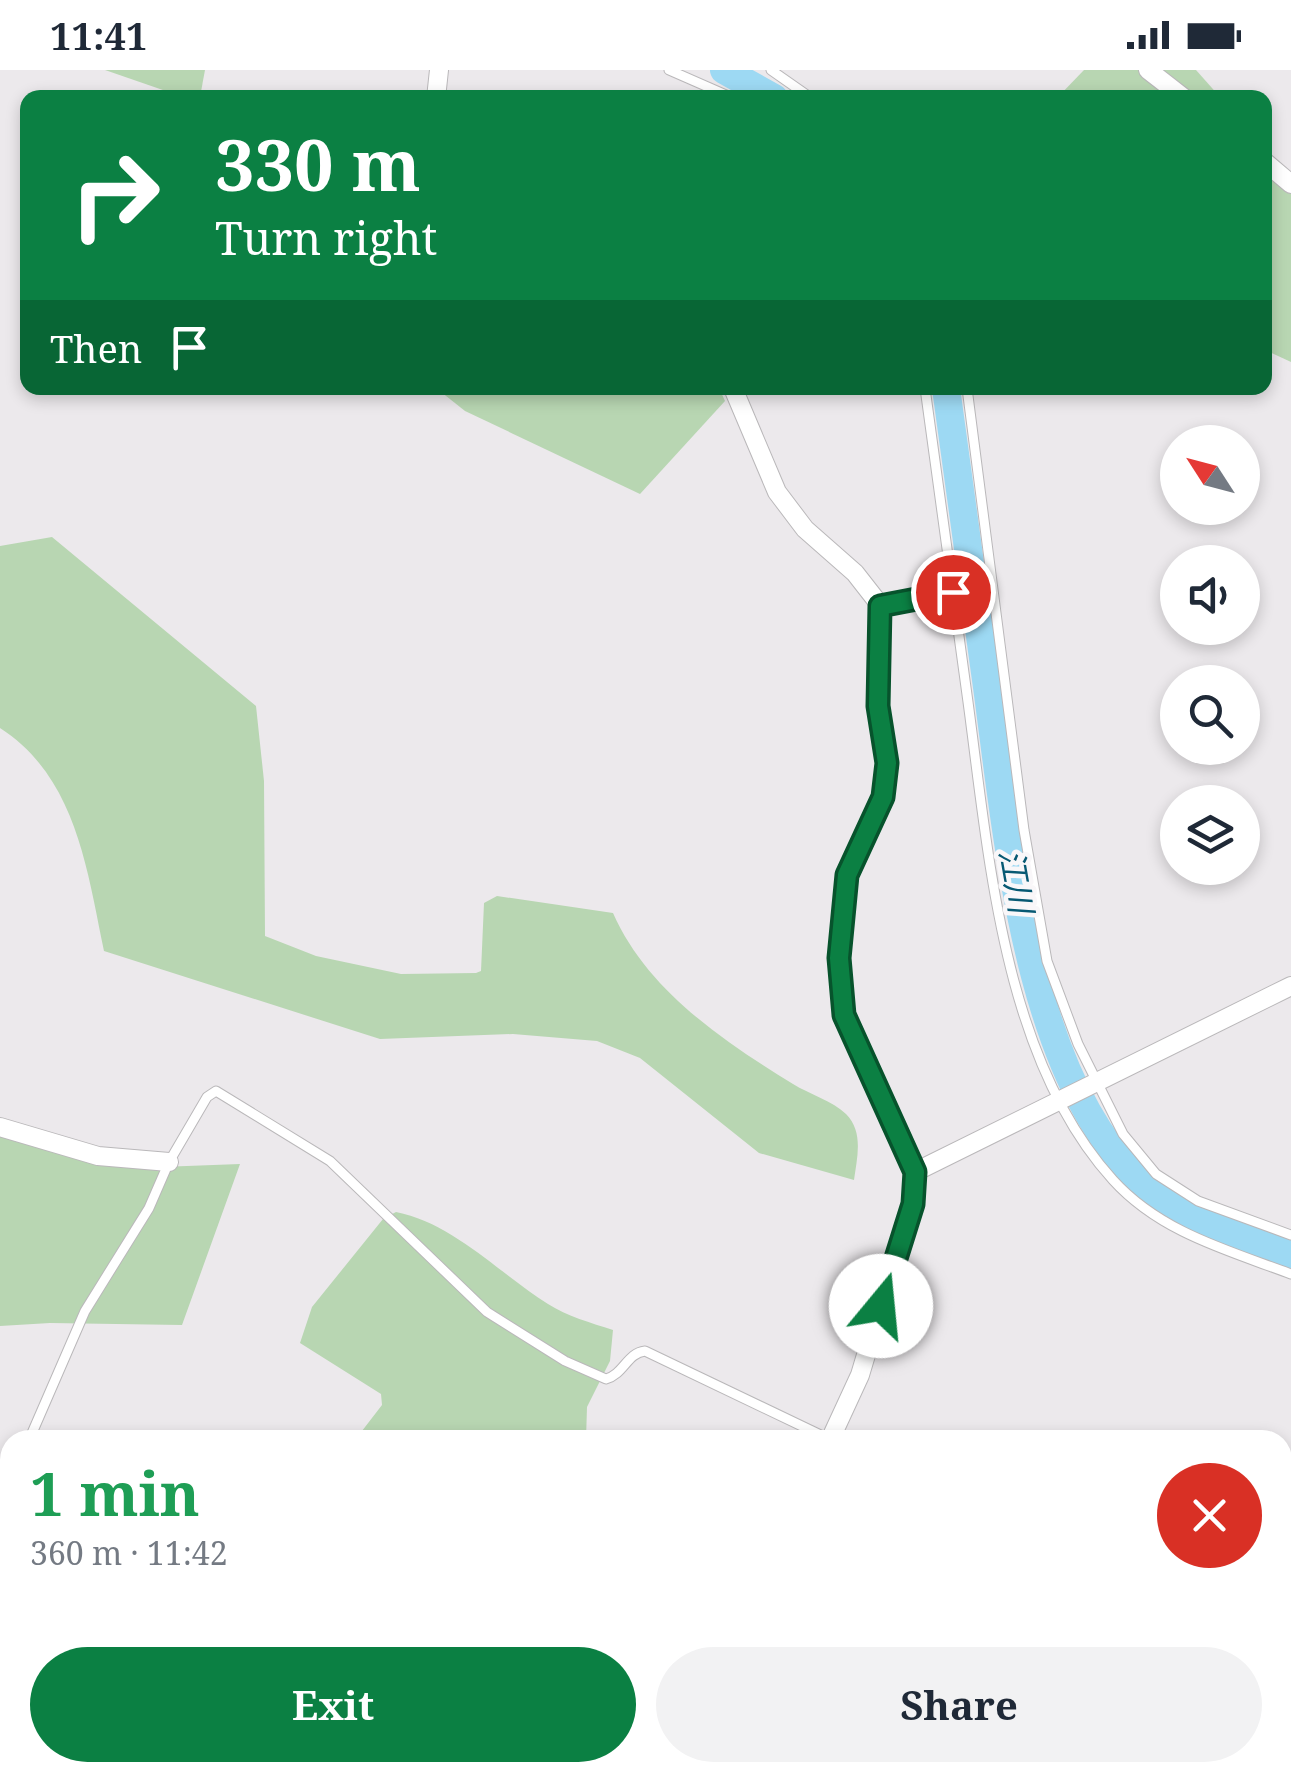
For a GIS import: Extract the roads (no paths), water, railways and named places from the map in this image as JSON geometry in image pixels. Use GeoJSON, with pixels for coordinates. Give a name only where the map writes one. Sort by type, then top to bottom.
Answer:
{"type":"FeatureCollection","features":[{"type":"Feature","properties":{"kind":"street"},"geometry":{"type":"LineString","coordinates":[[1148,70],[1174,90]]}},
{"type":"Feature","properties":{"kind":"street"},"geometry":{"type":"LineString","coordinates":[[736,395],[777,492],[804,529],[855,573],[880,606],[878,706],[887,763],[883,797],[847,875],[839,958],[844,1015],[915,1172],[913,1204],[860,1375],[835,1430]]}},
{"type":"Feature","properties":{"kind":"street"},"geometry":{"type":"LineString","coordinates":[[915,1172],[1291,986]]}},
{"type":"Feature","properties":{"kind":"street"},"geometry":{"type":"LineString","coordinates":[[0,1127],[98,1156],[169,1162]]}},
{"type":"Feature","properties":{"kind":"lane"},"geometry":{"type":"LineString","coordinates":[[670,70],[715,90]]}},
{"type":"Feature","properties":{"kind":"lane"},"geometry":{"type":"LineString","coordinates":[[771,70],[800,90]]}},
{"type":"Feature","properties":{"kind":"lane"},"geometry":{"type":"LineString","coordinates":[[926,395],[1004,938],[1038,1050],[1062,1098],[1112,1179],[1157,1218],[1202,1241],[1291,1274]]}},
{"type":"Feature","properties":{"kind":"lane"},"geometry":{"type":"LineString","coordinates":[[968,395],[1024,830],[1047,961],[1093,1084],[1139,1157],[1171,1185],[1226,1213],[1291,1235]]}},
{"type":"Feature","properties":{"kind":"lane"},"geometry":{"type":"LineString","coordinates":[[880,606],[953,592]]}},
{"type":"Feature","properties":{"kind":"lane"},"geometry":{"type":"LineString","coordinates":[[33,1430],[85,1310],[149,1208],[169,1162],[207,1098],[216,1091],[330,1161],[487,1312],[564,1361],[606,1379],[619,1374],[634,1355],[645,1350],[809,1430]]}},
{"type":"Feature","properties":{"kind":"waterway","name":"江川"},"geometry":{"type":"LineString","coordinates":[[724,70],[760,90]]}},
{"type":"Feature","properties":{"kind":"waterway","name":"江川"},"geometry":{"type":"LineString","coordinates":[[947,395],[1014,878],[1046,1014],[1070,1076],[1100,1132],[1154,1193],[1210,1224],[1291,1254]]}}]}
